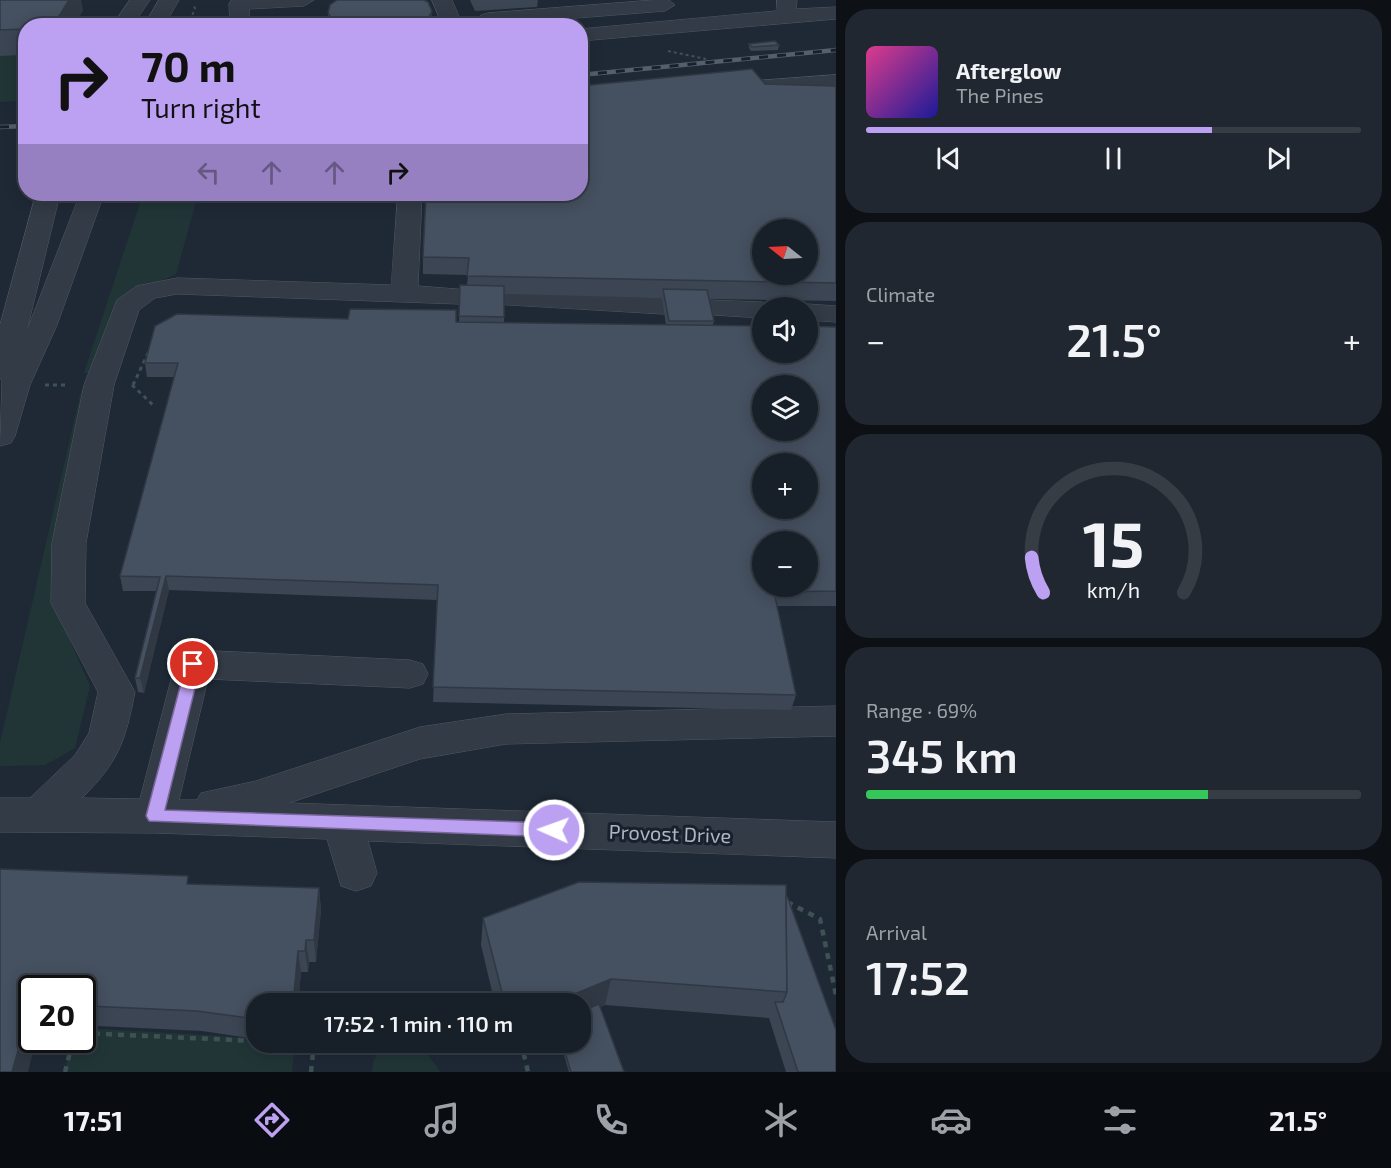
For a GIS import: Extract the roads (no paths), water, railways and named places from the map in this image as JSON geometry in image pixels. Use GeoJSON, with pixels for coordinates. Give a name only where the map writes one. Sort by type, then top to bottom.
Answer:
{"type":"FeatureCollection","features":[{"type":"Feature","properties":{"kind":"street"},"geometry":{"type":"LineString","coordinates":[[128,18],[140,0]]}},
{"type":"Feature","properties":{"kind":"street"},"geometry":{"type":"LineString","coordinates":[[159,18],[169,0]]}},
{"type":"Feature","properties":{"kind":"street"},"geometry":{"type":"LineString","coordinates":[[240,18],[239,4],[294,0]]}},
{"type":"Feature","properties":{"kind":"street"},"geometry":{"type":"LineString","coordinates":[[441,0],[449,18]]}},
{"type":"Feature","properties":{"kind":"street"},"geometry":{"type":"LineString","coordinates":[[494,18],[558,7],[688,3],[694,25]]}},
{"type":"Feature","properties":{"kind":"street"},"geometry":{"type":"LineString","coordinates":[[588,34],[694,25],[787,8],[836,13]]}},
{"type":"Feature","properties":{"kind":"street"},"geometry":{"type":"LineString","coordinates":[[750,87],[836,81]]}},
{"type":"Feature","properties":{"kind":"street"},"geometry":{"type":"LineString","coordinates":[[15,385],[13,328],[46,201]]}},
{"type":"Feature","properties":{"kind":"street"},"geometry":{"type":"LineString","coordinates":[[0,436],[15,385],[43,325],[89,201]]}},
{"type":"Feature","properties":{"kind":"street"},"geometry":{"type":"LineString","coordinates":[[404,294],[410,201]]}},
{"type":"Feature","properties":{"kind":"street"},"geometry":{"type":"LineString","coordinates":[[39,815],[89,766],[107,737],[117,692],[68,603],[69,543],[99,385],[127,306],[146,292],[177,286],[459,296]]}},
{"type":"Feature","properties":{"kind":"street"},"geometry":{"type":"LineString","coordinates":[[503,298],[663,306]]}},
{"type":"Feature","properties":{"kind":"street"},"geometry":{"type":"LineString","coordinates":[[707,308],[752,310]]}},
{"type":"Feature","properties":{"kind":"street"},"geometry":{"type":"LineString","coordinates":[[818,313],[836,314]]}},
{"type":"Feature","properties":{"kind":"street"},"geometry":{"type":"LineString","coordinates":[[410,674],[193,664],[155,816],[256,798],[420,743],[506,729],[836,721]]}},
{"type":"Feature","properties":{"kind":"street","name":"Provost Drive"},"geometry":{"type":"LineString","coordinates":[[0,814],[155,816],[836,840]]}},
{"type":"Feature","properties":{"kind":"street"},"geometry":{"type":"LineString","coordinates":[[343,823],[356,873]]}},
{"type":"Feature","properties":{"kind":"railway"},"geometry":{"type":"LineString","coordinates":[[588,74],[836,50]]}},
{"type":"Feature","properties":{"kind":"railway"},"geometry":{"type":"LineString","coordinates":[[0,127],[18,126]]}}]}
